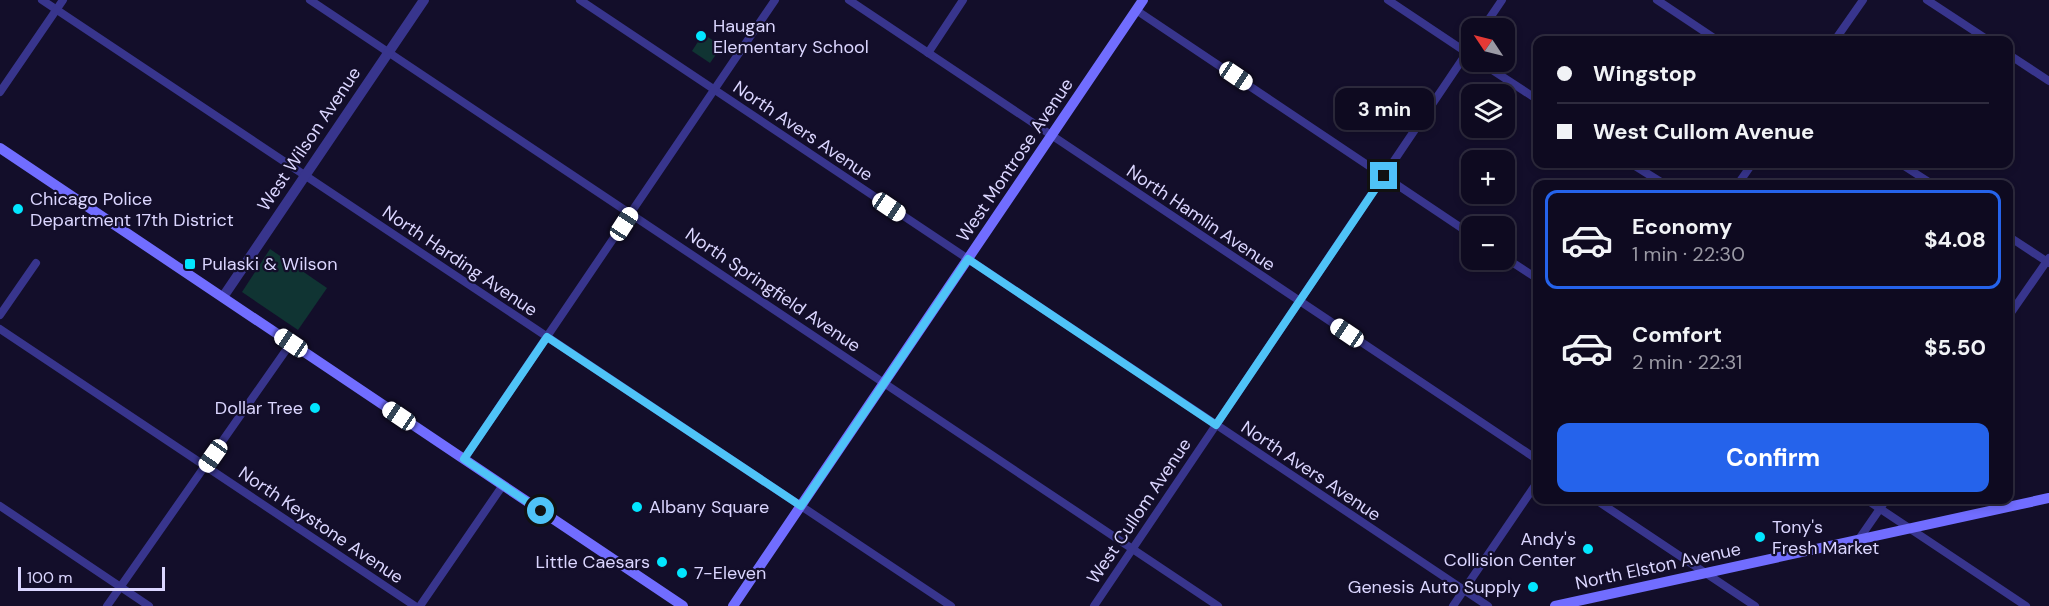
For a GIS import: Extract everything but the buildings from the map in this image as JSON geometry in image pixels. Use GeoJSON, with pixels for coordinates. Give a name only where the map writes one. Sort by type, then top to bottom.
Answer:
{"type":"FeatureCollection","features":[{"type":"Feature","properties":{"kind":"main road","name":"West Montrose Avenue"},"geometry":{"type":"LineString","coordinates":[[733,606],[1139,5]]}},
{"type":"Feature","properties":{"kind":"main road"},"geometry":{"type":"LineString","coordinates":[[0,148],[683,606]]}},
{"type":"Feature","properties":{"kind":"main road","name":"North Elston Avenue"},"geometry":{"type":"LineString","coordinates":[[1555,606],[2049,498]]}},
{"type":"Feature","properties":{"kind":"street","name":"North Harding Avenue"},"geometry":{"type":"LineString","coordinates":[[42,0],[951,606]]}},
{"type":"Feature","properties":{"kind":"street"},"geometry":{"type":"LineString","coordinates":[[0,92],[63,0]]}},
{"type":"Feature","properties":{"kind":"street","name":"North Springfield Avenue"},"geometry":{"type":"LineString","coordinates":[[310,0],[1218,606]]}},
{"type":"Feature","properties":{"kind":"street","name":"West Wilson Avenue"},"geometry":{"type":"LineString","coordinates":[[223,297],[424,0]]}},
{"type":"Feature","properties":{"kind":"street","name":"North Avers Avenue"},"geometry":{"type":"LineString","coordinates":[[580,0],[1488,606]]}},
{"type":"Feature","properties":{"kind":"street"},"geometry":{"type":"LineString","coordinates":[[464,459],[775,0]]}},
{"type":"Feature","properties":{"kind":"street","name":"North Hamlin Avenue"},"geometry":{"type":"LineString","coordinates":[[849,0],[1533,457]]}},
{"type":"Feature","properties":{"kind":"street"},"geometry":{"type":"LineString","coordinates":[[928,53],[963,0]]}},
{"type":"Feature","properties":{"kind":"street"},"geometry":{"type":"LineString","coordinates":[[1388,0],[1461,49]]}},
{"type":"Feature","properties":{"kind":"street"},"geometry":{"type":"LineString","coordinates":[[1490,18],[1502,0]]}},
{"type":"Feature","properties":{"kind":"street"},"geometry":{"type":"LineString","coordinates":[[1657,0],[1711,36]]}},
{"type":"Feature","properties":{"kind":"street"},"geometry":{"type":"LineString","coordinates":[[1838,36],[1863,0]]}},
{"type":"Feature","properties":{"kind":"street"},"geometry":{"type":"LineString","coordinates":[[1927,0],[1982,36]]}},
{"type":"Feature","properties":{"kind":"street"},"geometry":{"type":"LineString","coordinates":[[1139,5],[1384,176],[1461,227]]}},
{"type":"Feature","properties":{"kind":"street"},"geometry":{"type":"LineString","coordinates":[[2013,57],[2049,81]]}},
{"type":"Feature","properties":{"kind":"street","name":"West Cullom Avenue"},"geometry":{"type":"LineString","coordinates":[[1094,606],[1461,65]]}},
{"type":"Feature","properties":{"kind":"street"},"geometry":{"type":"LineString","coordinates":[[1495,72],[1533,97]]}},
{"type":"Feature","properties":{"kind":"street"},"geometry":{"type":"LineString","coordinates":[[1638,168],[1658,180]]}},
{"type":"Feature","properties":{"kind":"street"},"geometry":{"type":"LineString","coordinates":[[1907,168],[1926,180]]}},
{"type":"Feature","properties":{"kind":"street"},"geometry":{"type":"LineString","coordinates":[[2013,239],[2048,260],[2013,310]]}},
{"type":"Feature","properties":{"kind":"street"},"geometry":{"type":"LineString","coordinates":[[0,315],[36,263]]}},
{"type":"Feature","properties":{"kind":"street"},"geometry":{"type":"LineString","coordinates":[[1515,264],[1533,276]]}},
{"type":"Feature","properties":{"kind":"street","name":"North Keystone Avenue"},"geometry":{"type":"LineString","coordinates":[[0,329],[415,606]]}},
{"type":"Feature","properties":{"kind":"street"},"geometry":{"type":"LineString","coordinates":[[107,606],[122,588],[291,343]]}},
{"type":"Feature","properties":{"kind":"street"},"geometry":{"type":"LineString","coordinates":[[420,606],[503,485]]}},
{"type":"Feature","properties":{"kind":"street"},"geometry":{"type":"LineString","coordinates":[[1453,606],[1533,488]]}},
{"type":"Feature","properties":{"kind":"street"},"geometry":{"type":"LineString","coordinates":[[1602,504],[1755,606]]}},
{"type":"Feature","properties":{"kind":"street"},"geometry":{"type":"LineString","coordinates":[[1874,504],[2026,606]]}},
{"type":"Feature","properties":{"kind":"street"},"geometry":{"type":"LineString","coordinates":[[1859,539],[1883,504]]}},
{"type":"Feature","properties":{"kind":"street"},"geometry":{"type":"LineString","coordinates":[[0,506],[149,606]]}},
{"type":"Feature","properties":{"kind":"green space"},"geometry":{"type":"Polygon","coordinates":[[[703,34],[722,46],[710,63],[692,51],[703,34]]]}},
{"type":"Feature","properties":{"kind":"green space"},"geometry":{"type":"Polygon","coordinates":[[[270,249],[327,288],[298,330],[242,292],[270,249]]]}},
{"type":"Feature","properties":{"kind":"place","name":"Haugan Elementary School"},"geometry":{"type":"Point","coordinates":[701,36]}},
{"type":"Feature","properties":{"kind":"place","name":"Chicago Police Department 17th District"},"geometry":{"type":"Point","coordinates":[18,209]}},
{"type":"Feature","properties":{"kind":"place","name":"Pulaski & Wilson"},"geometry":{"type":"Point","coordinates":[190,264]}},
{"type":"Feature","properties":{"kind":"place","name":"Dollar Tree"},"geometry":{"type":"Point","coordinates":[315,408]}},
{"type":"Feature","properties":{"kind":"place","name":"Albany Square"},"geometry":{"type":"Point","coordinates":[637,507]}},
{"type":"Feature","properties":{"kind":"place","name":"Tony's Fresh Market"},"geometry":{"type":"Point","coordinates":[1760,537]}},
{"type":"Feature","properties":{"kind":"place","name":"Andy's Collision Center"},"geometry":{"type":"Point","coordinates":[1588,549]}},
{"type":"Feature","properties":{"kind":"place","name":"Little Caesars"},"geometry":{"type":"Point","coordinates":[662,562]}},
{"type":"Feature","properties":{"kind":"place","name":"7-Eleven"},"geometry":{"type":"Point","coordinates":[682,573]}},
{"type":"Feature","properties":{"kind":"place","name":"Genesis Auto Supply"},"geometry":{"type":"Point","coordinates":[1533,587]}},
{"type":"Feature","properties":{"kind":"route"},"geometry":{"type":"LineString","coordinates":[[541,511],[464,459],[547,337],[801,506],[968,259],[1216,425],[1384,176]]}}]}
